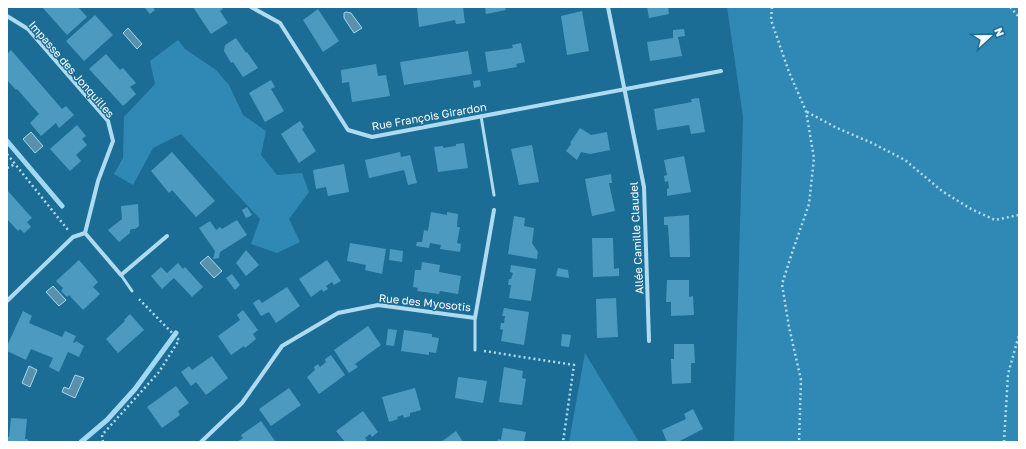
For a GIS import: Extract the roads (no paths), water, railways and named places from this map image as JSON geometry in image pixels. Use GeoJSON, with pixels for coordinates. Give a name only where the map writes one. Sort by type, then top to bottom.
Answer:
{"type":"FeatureCollection","features":[{"type":"Feature","properties":{"kind":"street","name":"Rue François Girardon"},"geometry":{"type":"LineString","coordinates":[[251,7],[280,23],[348,130],[372,136],[721,71]]}},
{"type":"Feature","properties":{"kind":"street"},"geometry":{"type":"LineString","coordinates":[[608,7],[623,89]]}},
{"type":"Feature","properties":{"kind":"street","name":"Impasse des Jonquilles"},"geometry":{"type":"LineString","coordinates":[[7,16],[28,29],[108,121],[113,141],[98,181],[85,233]]}},
{"type":"Feature","properties":{"kind":"street","name":"Allée Camille Claudel"},"geometry":{"type":"LineString","coordinates":[[623,89],[644,187],[649,341]]}},
{"type":"Feature","properties":{"kind":"street","name":"Rue des Myosotis"},"geometry":{"type":"LineString","coordinates":[[201,442],[242,403],[282,346],[338,312],[378,306],[475,318],[494,210]]}},
{"type":"Feature","properties":{"kind":"street"},"geometry":{"type":"LineString","coordinates":[[7,301],[73,237],[85,233],[121,275],[167,236]]}},
{"type":"Feature","properties":{"kind":"lane"},"geometry":{"type":"LineString","coordinates":[[481,116],[494,195]]}},
{"type":"Feature","properties":{"kind":"lane"},"geometry":{"type":"LineString","coordinates":[[121,275],[132,291]]}},
{"type":"Feature","properties":{"kind":"lane"},"geometry":{"type":"LineString","coordinates":[[474,350],[475,318]]}},
{"type":"Feature","properties":{"kind":"waterway"},"geometry":{"type":"LineString","coordinates":[[7,141],[62,206]]}},
{"type":"Feature","properties":{"kind":"waterway"},"geometry":{"type":"LineString","coordinates":[[81,442],[107,420],[135,389],[176,333]]}}]}
